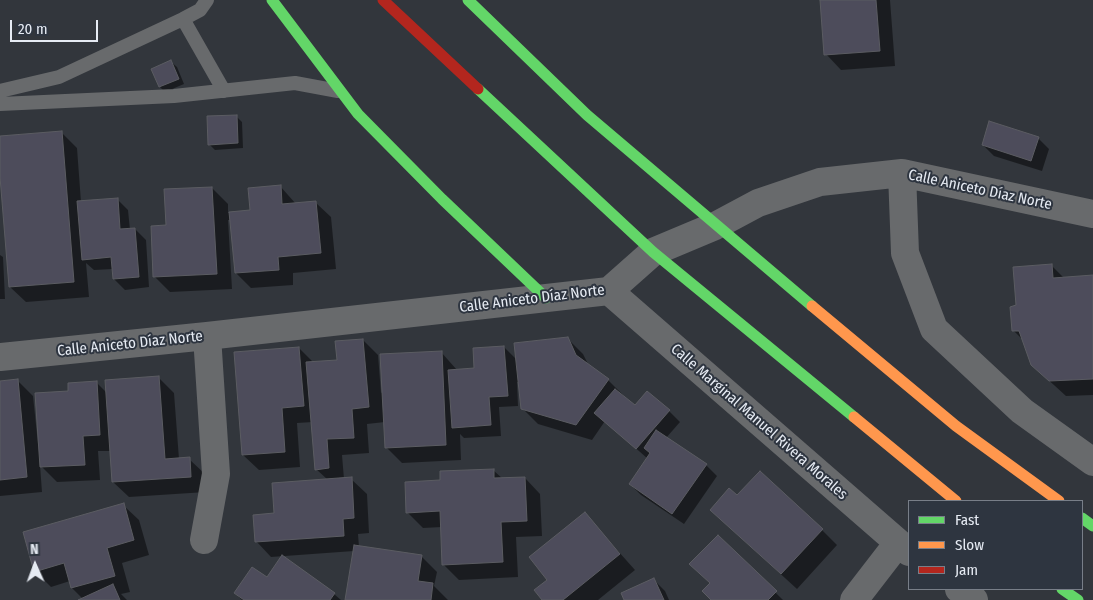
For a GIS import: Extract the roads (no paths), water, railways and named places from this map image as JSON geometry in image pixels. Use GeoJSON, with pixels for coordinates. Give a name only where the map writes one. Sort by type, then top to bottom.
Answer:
{"type":"FeatureCollection","features":[{"type":"Feature","properties":{"kind":"main road"},"geometry":{"type":"LineString","coordinates":[[272,0],[358,114],[442,199],[546,298]]}},
{"type":"Feature","properties":{"kind":"main road"},"geometry":{"type":"LineString","coordinates":[[383,0],[653,252],[955,500]]}},
{"type":"Feature","properties":{"kind":"main road"},"geometry":{"type":"LineString","coordinates":[[468,0],[587,115],[715,226],[956,426],[1058,500]]}},
{"type":"Feature","properties":{"kind":"main road"},"geometry":{"type":"LineString","coordinates":[[1063,590],[1078,600]]}},
{"type":"Feature","properties":{"kind":"street","name":"Calle Aniceto Díaz Norte"},"geometry":{"type":"LineString","coordinates":[[0,357],[208,336],[609,291],[653,252],[715,226],[758,203],[820,182],[902,173],[1093,214]]}},
{"type":"Feature","properties":{"kind":"street"},"geometry":{"type":"LineString","coordinates":[[902,173],[905,253],[934,329],[1022,411],[1093,462]]}},
{"type":"Feature","properties":{"kind":"street","name":"Calle Marginal Manuel Rivera Morales"},"geometry":{"type":"LineString","coordinates":[[609,291],[903,547]]}},
{"type":"Feature","properties":{"kind":"street"},"geometry":{"type":"LineString","coordinates":[[204,540],[216,474],[208,336]]}},
{"type":"Feature","properties":{"kind":"street"},"geometry":{"type":"LineString","coordinates":[[854,600],[903,547]]}},
{"type":"Feature","properties":{"kind":"street"},"geometry":{"type":"LineString","coordinates":[[960,590],[974,600]]}},
{"type":"Feature","properties":{"kind":"lane"},"geometry":{"type":"LineString","coordinates":[[0,91],[59,77],[183,19],[200,10],[207,0]]}},
{"type":"Feature","properties":{"kind":"lane"},"geometry":{"type":"LineString","coordinates":[[183,19],[224,91]]}},
{"type":"Feature","properties":{"kind":"lane"},"geometry":{"type":"LineString","coordinates":[[0,104],[174,96],[295,83],[342,91]]}}]}
